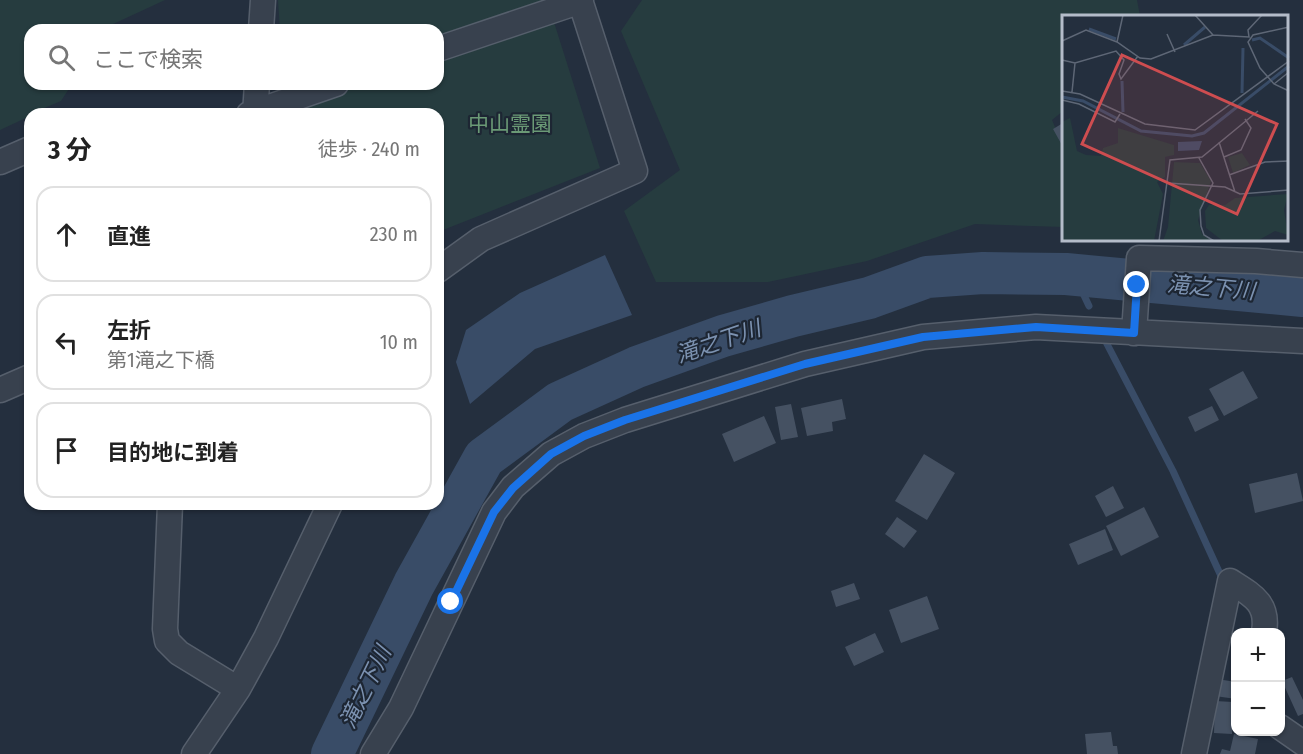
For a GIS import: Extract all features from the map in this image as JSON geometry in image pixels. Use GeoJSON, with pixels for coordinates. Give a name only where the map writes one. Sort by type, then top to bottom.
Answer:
{"type":"FeatureCollection","features":[{"type":"Feature","properties":{"kind":"street"},"geometry":{"type":"LineString","coordinates":[[261,24],[263,0]]}},
{"type":"Feature","properties":{"kind":"street"},"geometry":{"type":"LineString","coordinates":[[444,47],[580,1],[635,171],[481,239],[444,266]]}},
{"type":"Feature","properties":{"kind":"street"},"geometry":{"type":"LineString","coordinates":[[254,108],[255,90]]}},
{"type":"Feature","properties":{"kind":"street"},"geometry":{"type":"LineString","coordinates":[[267,108],[319,90]]}},
{"type":"Feature","properties":{"kind":"street"},"geometry":{"type":"LineString","coordinates":[[0,162],[24,152]]}},
{"type":"Feature","properties":{"kind":"street"},"geometry":{"type":"LineString","coordinates":[[1134,327],[1139,258],[1256,261],[1303,265]]}},
{"type":"Feature","properties":{"kind":"street"},"geometry":{"type":"LineString","coordinates":[[374,754],[401,708],[494,512],[513,488],[551,454],[584,436],[683,401],[805,364],[923,337],[1036,327],[1134,327],[1303,341]]}},
{"type":"Feature","properties":{"kind":"street"},"geometry":{"type":"LineString","coordinates":[[0,390],[24,380]]}},
{"type":"Feature","properties":{"kind":"street"},"geometry":{"type":"LineString","coordinates":[[170,510],[165,629],[167,641],[179,653],[238,688]]}},
{"type":"Feature","properties":{"kind":"street"},"geometry":{"type":"LineString","coordinates":[[194,754],[238,688],[266,638],[327,510]]}},
{"type":"Feature","properties":{"kind":"street"},"geometry":{"type":"LineString","coordinates":[[1194,754],[1230,581],[1254,596],[1264,611],[1264,628]]}},
{"type":"Feature","properties":{"kind":"street"},"geometry":{"type":"LineString","coordinates":[[1285,730],[1303,743]]}},
{"type":"Feature","properties":{"kind":"green space"},"geometry":{"type":"Polygon","coordinates":[[[0,0],[165,0],[113,24],[24,24],[24,90],[68,90],[61,101],[44,108],[24,108],[24,119],[0,130],[0,0]]]}},
{"type":"Feature","properties":{"kind":"green space","name":"中山霊園"},"geometry":{"type":"Polygon","coordinates":[[[278,0],[547,0],[600,168],[444,230],[444,108],[284,108],[282,90],[444,90],[444,24],[280,24],[278,0]]]}},
{"type":"Feature","properties":{"kind":"green space"},"geometry":{"type":"Polygon","coordinates":[[[642,0],[1137,0],[1140,15],[1062,15],[1062,112],[1052,120],[1062,144],[1062,227],[975,224],[867,261],[768,282],[656,282],[624,211],[680,170],[621,31],[642,0]]]}},
{"type":"Feature","properties":{"kind":"water"},"geometry":{"type":"Polygon","coordinates":[[[605,255],[632,315],[535,349],[470,404],[456,362],[466,330],[520,293],[605,255]]]}},
{"type":"Feature","properties":{"kind":"building"},"geometry":{"type":"Polygon","coordinates":[[[1062,124],[1062,145],[1053,129],[1062,124]]]}},
{"type":"Feature","properties":{"kind":"building"},"geometry":{"type":"Polygon","coordinates":[[[1243,371],[1258,398],[1224,416],[1209,389],[1243,371]]]}},
{"type":"Feature","properties":{"kind":"building"},"geometry":{"type":"Polygon","coordinates":[[[842,399],[846,419],[832,422],[833,431],[807,436],[801,408],[842,399]]]}},
{"type":"Feature","properties":{"kind":"building"},"geometry":{"type":"Polygon","coordinates":[[[791,404],[798,437],[781,440],[775,407],[791,404]]]}},
{"type":"Feature","properties":{"kind":"building"},"geometry":{"type":"Polygon","coordinates":[[[1212,406],[1219,420],[1195,432],[1188,417],[1212,406]]]}},
{"type":"Feature","properties":{"kind":"building"},"geometry":{"type":"Polygon","coordinates":[[[764,416],[776,443],[734,462],[722,434],[764,416]]]}},
{"type":"Feature","properties":{"kind":"building"},"geometry":{"type":"Polygon","coordinates":[[[924,454],[955,473],[927,520],[895,501],[924,454]]]}},
{"type":"Feature","properties":{"kind":"building"},"geometry":{"type":"Polygon","coordinates":[[[1297,473],[1303,501],[1255,513],[1249,484],[1297,473]]]}},
{"type":"Feature","properties":{"kind":"building"},"geometry":{"type":"Polygon","coordinates":[[[1113,486],[1124,508],[1106,517],[1095,496],[1113,486]]]}},
{"type":"Feature","properties":{"kind":"building"},"geometry":{"type":"Polygon","coordinates":[[[1144,507],[1159,537],[1121,556],[1106,526],[1144,507]]]}},
{"type":"Feature","properties":{"kind":"building"},"geometry":{"type":"Polygon","coordinates":[[[897,517],[917,531],[904,548],[885,534],[897,517]]]}},
{"type":"Feature","properties":{"kind":"building"},"geometry":{"type":"Polygon","coordinates":[[[1105,529],[1113,550],[1078,565],[1069,544],[1105,529]]]}},
{"type":"Feature","properties":{"kind":"building"},"geometry":{"type":"Polygon","coordinates":[[[854,583],[860,599],[836,607],[831,591],[854,583]]]}},
{"type":"Feature","properties":{"kind":"building"},"geometry":{"type":"Polygon","coordinates":[[[927,596],[939,629],[901,643],[889,610],[927,596]]]}},
{"type":"Feature","properties":{"kind":"building"},"geometry":{"type":"Polygon","coordinates":[[[875,633],[884,652],[854,666],[845,647],[875,633]]]}},
{"type":"Feature","properties":{"kind":"building"},"geometry":{"type":"Polygon","coordinates":[[[1292,677],[1303,700],[1303,714],[1298,716],[1285,688],[1285,680],[1292,677]]]}},
{"type":"Feature","properties":{"kind":"building"},"geometry":{"type":"Polygon","coordinates":[[[1217,679],[1231,681],[1231,698],[1215,696],[1217,679]]]}},
{"type":"Feature","properties":{"kind":"building"},"geometry":{"type":"Polygon","coordinates":[[[1215,701],[1231,702],[1231,734],[1214,733],[1215,701]]]}},
{"type":"Feature","properties":{"kind":"building"},"geometry":{"type":"Polygon","coordinates":[[[1111,732],[1113,746],[1117,746],[1118,754],[1087,754],[1085,734],[1111,732]]]}},
{"type":"Feature","properties":{"kind":"building"},"geometry":{"type":"Polygon","coordinates":[[[1234,736],[1258,739],[1255,754],[1220,754],[1222,749],[1230,751],[1234,736]]]}},
{"type":"Feature","properties":{"kind":"waterway","name":"滝之下川"},"geometry":{"type":"LineString","coordinates":[[332,754],[414,584],[484,458],[560,402],[637,367],[723,336],[869,298],[927,277],[983,273],[1066,274],[1303,296]]}},
{"type":"Feature","properties":{"kind":"waterway"},"geometry":{"type":"LineString","coordinates":[[1074,274],[1089,306]]}},
{"type":"Feature","properties":{"kind":"waterway"},"geometry":{"type":"LineString","coordinates":[[1107,344],[1173,471],[1221,576]]}},
{"type":"Feature","properties":{"kind":"route"},"geometry":{"type":"LineString","coordinates":[[451,602],[494,512],[513,488],[551,454],[584,436],[672,404],[805,364],[923,337],[1036,327],[1134,333],[1137,285]]}}]}
